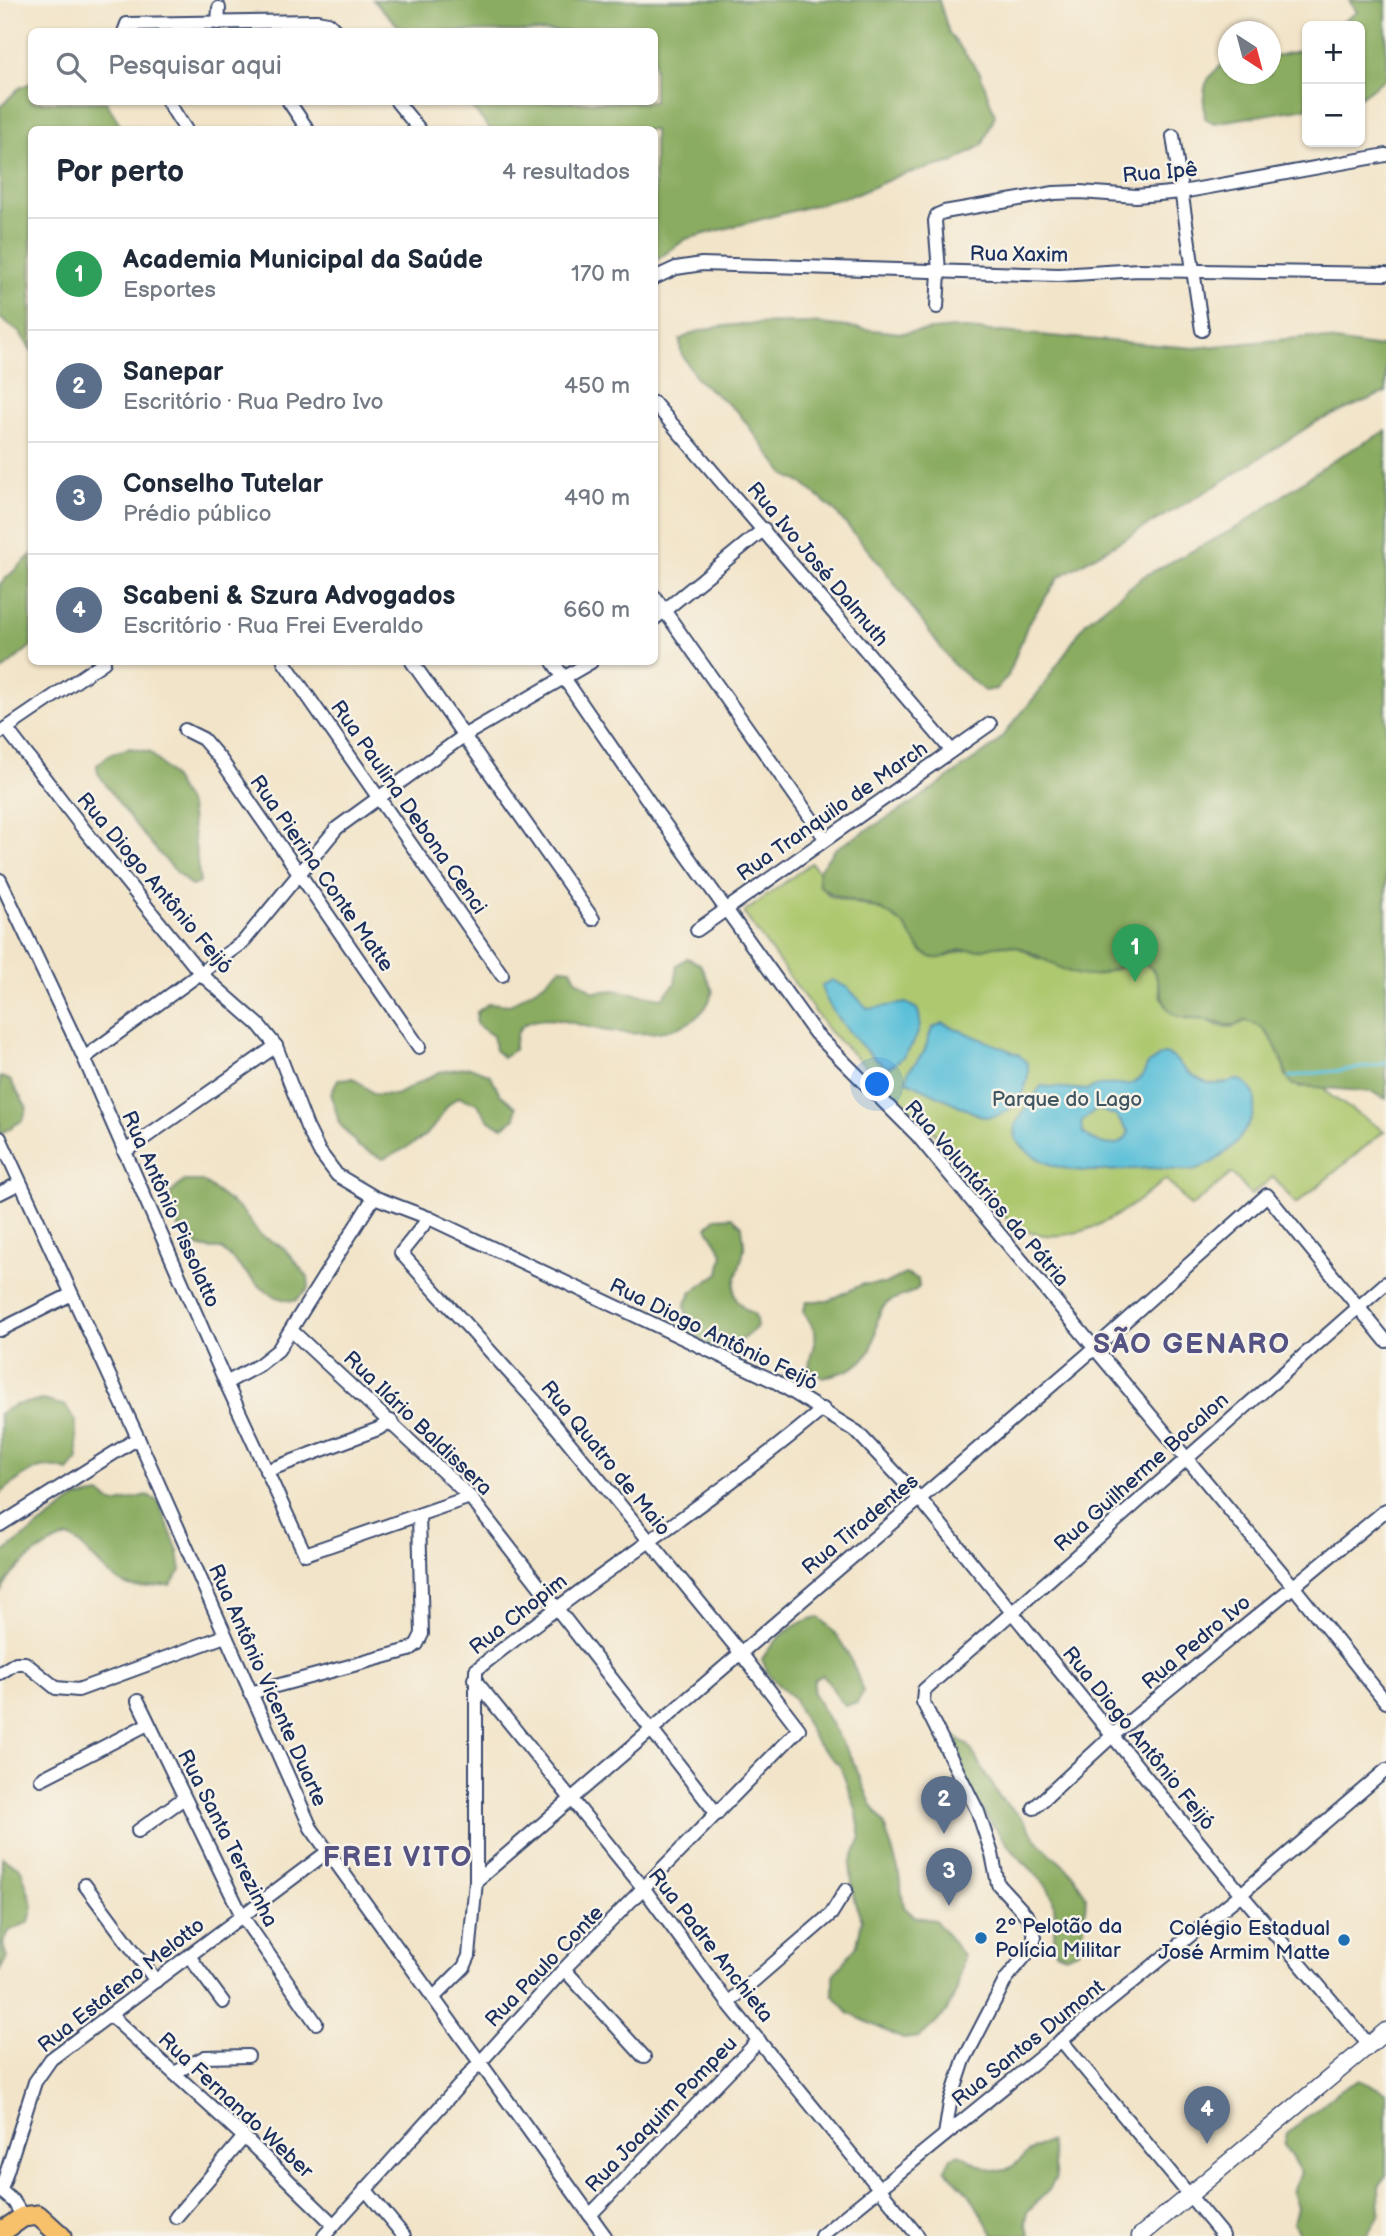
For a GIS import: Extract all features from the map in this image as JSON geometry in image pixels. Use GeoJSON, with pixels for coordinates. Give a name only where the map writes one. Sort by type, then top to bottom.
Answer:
{"type":"FeatureCollection","features":[{"type":"Feature","properties":{"kind":"main road"},"geometry":{"type":"LineString","coordinates":[[0,2233],[23,2227],[38,2214],[44,2228],[61,2236]]}},
{"type":"Feature","properties":{"kind":"street"},"geometry":{"type":"LineString","coordinates":[[218,23],[219,8]]}},
{"type":"Feature","properties":{"kind":"street"},"geometry":{"type":"LineString","coordinates":[[125,28],[127,24],[218,23],[239,27],[317,21],[328,23],[333,28]]}},
{"type":"Feature","properties":{"kind":"street"},"geometry":{"type":"LineString","coordinates":[[170,105],[183,126]]}},
{"type":"Feature","properties":{"kind":"street"},"geometry":{"type":"LineString","coordinates":[[291,105],[305,126]]}},
{"type":"Feature","properties":{"kind":"street"},"geometry":{"type":"LineString","coordinates":[[399,105],[417,126]]}},
{"type":"Feature","properties":{"kind":"street"},"geometry":{"type":"LineString","coordinates":[[1173,136],[1202,330]]}},
{"type":"Feature","properties":{"kind":"street","name":"Rua Ipê"},"geometry":{"type":"LineString","coordinates":[[939,271],[937,215],[1054,193],[1080,192],[1136,197],[1182,192],[1386,155]]}},
{"type":"Feature","properties":{"kind":"street","name":"Rua Xaxim"},"geometry":{"type":"LineString","coordinates":[[658,276],[676,268],[702,264],[1059,275],[1138,270],[1386,274]]}},
{"type":"Feature","properties":{"kind":"street"},"geometry":{"type":"LineString","coordinates":[[937,307],[939,271]]}},
{"type":"Feature","properties":{"kind":"street","name":"Rua Ivo José Dalmuth"},"geometry":{"type":"LineString","coordinates":[[658,408],[951,750]]}},
{"type":"Feature","properties":{"kind":"street"},"geometry":{"type":"LineString","coordinates":[[764,529],[660,615],[825,838]]}},
{"type":"Feature","properties":{"kind":"street"},"geometry":{"type":"LineString","coordinates":[[3,730],[100,665]]}},
{"type":"Feature","properties":{"kind":"street","name":"Rua Paulina Debona Cenci"},"geometry":{"type":"LineString","coordinates":[[286,665],[502,975]]}},
{"type":"Feature","properties":{"kind":"street"},"geometry":{"type":"LineString","coordinates":[[414,665],[593,919]]}},
{"type":"Feature","properties":{"kind":"street","name":"Rua Voluntários da Pátria"},"geometry":{"type":"LineString","coordinates":[[555,665],[815,1033],[916,1135],[1293,1586],[1386,1702]]}},
{"type":"Feature","properties":{"kind":"street"},"geometry":{"type":"LineString","coordinates":[[84,1058],[202,975],[243,942],[337,828],[465,735],[586,665]]}},
{"type":"Feature","properties":{"kind":"street","name":"Rua Tranquilo de March"},"geometry":{"type":"LineString","coordinates":[[696,930],[990,724]]}},
{"type":"Feature","properties":{"kind":"street","name":"Rua Diogo Antônio Feijó"},"geometry":{"type":"LineString","coordinates":[[3,730],[202,975],[259,1026],[276,1046],[319,1151],[337,1175],[374,1197],[429,1218],[776,1382],[857,1432],[920,1499],[1241,1894],[1369,2045]]}},
{"type":"Feature","properties":{"kind":"street","name":"Rua Pierina Conte Matte"},"geometry":{"type":"LineString","coordinates":[[185,730],[203,739],[221,760],[419,1047]]}},
{"type":"Feature","properties":{"kind":"street","name":"Rua Antônio Pissolatto"},"geometry":{"type":"LineString","coordinates":[[0,880],[84,1058],[226,1383],[305,1554],[419,1514]]}},
{"type":"Feature","properties":{"kind":"street"},"geometry":{"type":"LineString","coordinates":[[124,1152],[276,1046]]}},
{"type":"Feature","properties":{"kind":"street","name":"Rua Antônio Vicente Duarte"},"geometry":{"type":"LineString","coordinates":[[0,1138],[70,1295],[138,1437],[311,1828],[326,1853],[605,2236]]}},
{"type":"Feature","properties":{"kind":"street"},"geometry":{"type":"LineString","coordinates":[[0,1193],[20,1182]]}},
{"type":"Feature","properties":{"kind":"street","name":"Rua Tiradentes"},"geometry":{"type":"LineString","coordinates":[[476,1881],[1095,1348],[1267,1195],[1358,1308]]}},
{"type":"Feature","properties":{"kind":"street"},"geometry":{"type":"LineString","coordinates":[[226,1383],[259,1366],[278,1350],[374,1197]]}},
{"type":"Feature","properties":{"kind":"street","name":"Rua Quatro de Maio"},"geometry":{"type":"LineString","coordinates":[[429,1218],[401,1252],[536,1402],[740,1652],[799,1729]]}},
{"type":"Feature","properties":{"kind":"street","name":"Rua Guilherme Bocalon"},"geometry":{"type":"LineString","coordinates":[[945,2134],[950,2103],[964,2060],[1006,1979],[1031,1949],[1035,1937],[1028,1917],[998,1884],[992,1854],[978,1812],[923,1703],[924,1690],[1185,1457],[1386,1283]]}},
{"type":"Feature","properties":{"kind":"street"},"geometry":{"type":"LineString","coordinates":[[0,1330],[70,1295]]}},
{"type":"Feature","properties":{"kind":"street"},"geometry":{"type":"LineString","coordinates":[[1358,1308],[1386,1341]]}},
{"type":"Feature","properties":{"kind":"street","name":"Rua Ilário Baldissera"},"geometry":{"type":"LineString","coordinates":[[292,1331],[470,1497],[717,1814]]}},
{"type":"Feature","properties":{"kind":"street","name":"Rua Chopim"},"geometry":{"type":"LineString","coordinates":[[433,1997],[464,1967],[468,1956],[476,1881],[476,1670],[554,1606],[650,1542],[769,1454],[823,1409]]}},
{"type":"Feature","properties":{"kind":"street"},"geometry":{"type":"LineString","coordinates":[[266,1471],[378,1429],[391,1421]]}},
{"type":"Feature","properties":{"kind":"street"},"geometry":{"type":"LineString","coordinates":[[0,1525],[138,1437]]}},
{"type":"Feature","properties":{"kind":"street"},"geometry":{"type":"LineString","coordinates":[[250,1693],[409,1650],[417,1644],[422,1634],[419,1514],[470,1497]]}},
{"type":"Feature","properties":{"kind":"street","name":"Rua Pedro Ivo"},"geometry":{"type":"LineString","coordinates":[[1034,1808],[1112,1736],[1386,1510]]}},
{"type":"Feature","properties":{"kind":"street"},"geometry":{"type":"LineString","coordinates":[[0,1673],[16,1663],[24,1663],[56,1688],[78,1690],[225,1636]]}},
{"type":"Feature","properties":{"kind":"street","name":"Rua Padre Anchieta"},"geometry":{"type":"LineString","coordinates":[[474,1679],[645,1889],[728,2003],[918,2236]]}},
{"type":"Feature","properties":{"kind":"street","name":"Rua Santa Terezinha"},"geometry":{"type":"LineString","coordinates":[[138,1701],[242,1916],[316,2023]]}},
{"type":"Feature","properties":{"kind":"street"},"geometry":{"type":"LineString","coordinates":[[41,1779],[148,1724]]}},
{"type":"Feature","properties":{"kind":"street","name":"Rua Paulo Conte"},"geometry":{"type":"LineString","coordinates":[[324,2236],[564,1969],[799,1729]]}},
{"type":"Feature","properties":{"kind":"street","name":"Rua Santos Dumont"},"geometry":{"type":"LineString","coordinates":[[821,2236],[1241,1894],[1386,1770]]}},
{"type":"Feature","properties":{"kind":"street"},"geometry":{"type":"LineString","coordinates":[[138,1831],[184,1798]]}},
{"type":"Feature","properties":{"kind":"street","name":"Rua Estafeno Melotto"},"geometry":{"type":"LineString","coordinates":[[0,2190],[35,2082],[51,2059],[326,1853]]}},
{"type":"Feature","properties":{"kind":"street"},"geometry":{"type":"LineString","coordinates":[[85,1885],[156,1981]]}},
{"type":"Feature","properties":{"kind":"street"},"geometry":{"type":"LineString","coordinates":[[728,2003],[831,1914],[846,1890]]}},
{"type":"Feature","properties":{"kind":"street"},"geometry":{"type":"LineString","coordinates":[[189,1956],[223,2002]]}},
{"type":"Feature","properties":{"kind":"street"},"geometry":{"type":"LineString","coordinates":[[564,1969],[644,2057]]}},
{"type":"Feature","properties":{"kind":"street","name":"Rua Fernando Weber"},"geometry":{"type":"LineString","coordinates":[[110,2015],[244,2137],[334,2225]]}},
{"type":"Feature","properties":{"kind":"street"},"geometry":{"type":"LineString","coordinates":[[1140,2236],[1386,2031]]}},
{"type":"Feature","properties":{"kind":"street","name":"Rua Joaquim Pompeu"},"geometry":{"type":"LineString","coordinates":[[590,2215],[759,2039]]}},
{"type":"Feature","properties":{"kind":"street"},"geometry":{"type":"LineString","coordinates":[[1061,2040],[1223,2236]]}},
{"type":"Feature","properties":{"kind":"street"},"geometry":{"type":"LineString","coordinates":[[174,2073],[205,2057],[248,2056]]}},
{"type":"Feature","properties":{"kind":"street"},"geometry":{"type":"LineString","coordinates":[[176,2217],[244,2137]]}},
{"type":"Feature","properties":{"kind":"street"},"geometry":{"type":"LineString","coordinates":[[365,2189],[404,2236]]}},
{"type":"Feature","properties":{"kind":"street"},"geometry":{"type":"LineString","coordinates":[[0,2190],[23,2227]]}},
{"type":"Feature","properties":{"kind":"green space"},"geometry":{"type":"Polygon","coordinates":[[[373,0],[939,0],[949,33],[980,73],[995,115],[983,144],[954,162],[900,175],[857,194],[686,239],[658,259],[658,126],[487,126],[470,105],[658,105],[658,28],[400,28],[373,0]]]}},
{"type":"Feature","properties":{"kind":"green space"},"geometry":{"type":"Polygon","coordinates":[[[1349,0],[1386,0],[1386,78],[1365,93],[1365,21],[1344,21],[1357,12],[1349,0]]]}},
{"type":"Feature","properties":{"kind":"green space"},"geometry":{"type":"Polygon","coordinates":[[[1302,50],[1302,109],[1214,123],[1205,118],[1205,86],[1218,68],[1218,84],[1281,84],[1281,55],[1302,50]]]}},
{"type":"Feature","properties":{"kind":"green space"},"geometry":{"type":"Polygon","coordinates":[[[28,84],[28,105],[108,105],[121,126],[28,126],[28,345],[20,333],[0,318],[0,107],[19,88],[28,84]]]}},
{"type":"Feature","properties":{"kind":"green space"},"geometry":{"type":"Polygon","coordinates":[[[811,323],[901,333],[954,328],[1194,348],[1309,337],[1374,347],[1386,345],[1386,392],[1316,422],[1217,485],[1059,577],[1028,624],[1008,676],[996,689],[984,691],[953,664],[880,564],[834,510],[802,483],[785,475],[738,412],[697,379],[681,353],[680,340],[707,329],[743,324],[811,323]]]}},
{"type":"Feature","properties":{"kind":"green space"},"geometry":{"type":"Polygon","coordinates":[[[1386,431],[1386,1099],[1372,1092],[1292,1085],[1276,1047],[1265,1031],[1246,1021],[1226,1025],[1175,1015],[1164,1002],[1153,970],[1147,965],[1132,962],[1088,976],[1066,970],[1023,949],[1003,945],[961,950],[935,958],[926,955],[904,925],[889,914],[870,905],[835,895],[819,885],[818,871],[835,849],[914,802],[996,744],[1039,692],[1086,622],[1144,576],[1238,527],[1338,457],[1386,431]]]}},
{"type":"Feature","properties":{"kind":"green space"},"geometry":{"type":"Polygon","coordinates":[[[28,558],[28,649],[0,672],[0,584],[28,558]]]}},
{"type":"Feature","properties":{"kind":"green space"},"geometry":{"type":"Polygon","coordinates":[[[130,748],[150,752],[171,775],[190,807],[200,883],[191,886],[165,860],[130,818],[98,773],[97,765],[110,754],[130,748]]]}},
{"type":"Feature","properties":{"kind":"green space","name":"Parque do Lago"},"geometry":{"type":"Polygon","coordinates":[[[811,863],[818,871],[819,885],[830,896],[884,911],[904,925],[919,948],[947,957],[990,946],[1008,945],[1035,957],[1063,964],[1112,970],[1137,962],[1147,964],[1156,975],[1161,998],[1186,1019],[1207,1020],[1219,1026],[1233,1027],[1246,1020],[1258,1023],[1278,1047],[1286,1076],[1299,1087],[1322,1086],[1331,1096],[1384,1131],[1296,1204],[1273,1177],[1251,1195],[1232,1173],[1191,1207],[1166,1179],[1112,1218],[1073,1234],[1052,1236],[1031,1232],[1010,1223],[933,1131],[829,1031],[745,915],[745,912],[811,863]]]}},
{"type":"Feature","properties":{"kind":"green space"},"geometry":{"type":"Polygon","coordinates":[[[687,958],[700,964],[713,991],[706,1006],[696,1017],[668,1030],[652,1033],[618,1032],[565,1021],[536,1020],[520,1028],[514,1050],[503,1057],[495,1050],[493,1036],[476,1024],[477,1012],[489,1003],[510,1005],[544,983],[560,968],[571,969],[576,979],[594,992],[614,990],[662,998],[675,984],[677,965],[687,958]]]}},
{"type":"Feature","properties":{"kind":"green space"},"geometry":{"type":"Polygon","coordinates":[[[470,1067],[490,1075],[500,1094],[516,1107],[515,1118],[503,1127],[489,1121],[477,1103],[458,1097],[449,1104],[423,1137],[383,1159],[359,1147],[339,1123],[331,1093],[338,1079],[353,1078],[374,1094],[396,1095],[439,1072],[470,1067]]]}},
{"type":"Feature","properties":{"kind":"green space"},"geometry":{"type":"Polygon","coordinates":[[[0,1077],[10,1080],[27,1108],[23,1120],[0,1134],[0,1077]]]}},
{"type":"Feature","properties":{"kind":"green space"},"geometry":{"type":"Polygon","coordinates":[[[184,1181],[202,1181],[241,1210],[260,1235],[284,1248],[308,1277],[309,1288],[295,1301],[283,1299],[255,1282],[221,1249],[209,1249],[190,1241],[178,1227],[169,1195],[184,1181]]]}},
{"type":"Feature","properties":{"kind":"green space"},"geometry":{"type":"Polygon","coordinates":[[[732,1217],[742,1226],[744,1246],[734,1292],[737,1300],[755,1315],[757,1327],[728,1351],[703,1343],[690,1333],[685,1305],[692,1292],[719,1273],[723,1253],[707,1227],[715,1218],[732,1217]]]}},
{"type":"Feature","properties":{"kind":"green space"},"geometry":{"type":"Polygon","coordinates":[[[905,1274],[918,1279],[919,1287],[885,1305],[878,1320],[872,1347],[863,1360],[844,1372],[821,1377],[809,1367],[815,1334],[803,1312],[807,1301],[828,1301],[863,1284],[885,1284],[905,1274]]]}},
{"type":"Feature","properties":{"kind":"green space"},"geometry":{"type":"Polygon","coordinates":[[[43,1400],[66,1406],[75,1421],[78,1459],[68,1471],[47,1467],[31,1471],[0,1494],[0,1413],[15,1405],[43,1400]]]}},
{"type":"Feature","properties":{"kind":"green space"},"geometry":{"type":"Polygon","coordinates":[[[100,1494],[115,1504],[146,1495],[158,1501],[178,1551],[181,1571],[170,1585],[132,1587],[123,1583],[68,1537],[48,1546],[20,1566],[0,1593],[0,1555],[77,1498],[100,1494]]]}},
{"type":"Feature","properties":{"kind":"green space"},"geometry":{"type":"Polygon","coordinates":[[[819,1617],[846,1651],[863,1692],[857,1703],[845,1705],[822,1675],[814,1680],[813,1693],[853,1761],[871,1804],[884,1824],[898,1869],[904,1907],[915,1917],[935,1920],[963,1955],[957,1990],[946,2013],[920,2037],[903,2039],[848,2013],[833,1994],[833,1975],[857,1945],[862,1920],[854,1901],[850,1864],[861,1838],[856,1809],[840,1766],[817,1744],[794,1700],[769,1676],[762,1659],[786,1632],[802,1622],[819,1617]]]}},
{"type":"Feature","properties":{"kind":"green space"},"geometry":{"type":"Polygon","coordinates":[[[956,1737],[968,1745],[1001,1799],[1020,1816],[1041,1845],[1073,1874],[1086,1896],[1083,1944],[1078,1951],[1065,1956],[1056,1952],[1052,1897],[1041,1879],[1006,1843],[966,1783],[953,1753],[951,1740],[956,1737]]]}},
{"type":"Feature","properties":{"kind":"green space"},"geometry":{"type":"Polygon","coordinates":[[[2,1857],[21,1869],[33,1906],[29,1922],[9,1931],[3,1944],[7,1958],[0,1970],[2,1857]]]}},
{"type":"Feature","properties":{"kind":"green space"},"geometry":{"type":"Polygon","coordinates":[[[1359,2080],[1386,2092],[1386,2177],[1379,2186],[1380,2214],[1366,2236],[1300,2236],[1293,2222],[1297,2208],[1292,2192],[1301,2173],[1284,2145],[1287,2134],[1340,2090],[1359,2080]]]}},
{"type":"Feature","properties":{"kind":"green space"},"geometry":{"type":"Polygon","coordinates":[[[1050,2142],[1056,2177],[1049,2190],[1027,2212],[1026,2224],[1030,2236],[994,2236],[970,2195],[945,2169],[951,2157],[960,2154],[980,2165],[1004,2170],[1027,2153],[1050,2142]]]}},
{"type":"Feature","properties":{"kind":"water"},"geometry":{"type":"Polygon","coordinates":[[[832,980],[848,988],[868,1009],[906,1003],[917,1009],[917,1034],[902,1058],[888,1067],[859,1043],[838,1018],[824,994],[822,986],[832,980]]]}},
{"type":"Feature","properties":{"kind":"water"},"geometry":{"type":"Polygon","coordinates":[[[942,1023],[1018,1054],[1027,1063],[1027,1083],[1023,1093],[1009,1109],[991,1117],[981,1116],[907,1081],[908,1072],[924,1052],[932,1028],[942,1023]]]}},
{"type":"Feature","properties":{"kind":"water"},"geometry":{"type":"Polygon","coordinates":[[[1163,1054],[1174,1058],[1189,1073],[1204,1082],[1214,1084],[1241,1080],[1250,1088],[1255,1096],[1251,1118],[1230,1149],[1210,1164],[1194,1169],[1096,1171],[1062,1168],[1046,1162],[1030,1153],[1016,1140],[1015,1125],[1041,1086],[1087,1090],[1099,1085],[1131,1084],[1142,1077],[1148,1064],[1163,1054]],[[1097,1109],[1081,1122],[1083,1133],[1101,1143],[1120,1143],[1129,1132],[1116,1116],[1097,1109]]]}},
{"type":"Feature","properties":{"kind":"waterway"},"geometry":{"type":"LineString","coordinates":[[1290,1077],[1386,1063]]}},
{"type":"Feature","properties":{"kind":"place","name":"Academia Municipal da Saúde"},"geometry":{"type":"Point","coordinates":[1135,982]}},
{"type":"Feature","properties":{"kind":"place","name":"Sanepar"},"geometry":{"type":"Point","coordinates":[944,1834]}},
{"type":"Feature","properties":{"kind":"place","name":"Conselho Tutelar"},"geometry":{"type":"Point","coordinates":[949,1906]}},
{"type":"Feature","properties":{"kind":"place","name":"2º Pelotão da Polícia Militar"},"geometry":{"type":"Point","coordinates":[981,1938]}},
{"type":"Feature","properties":{"kind":"place","name":"Colégio Estadual José Armim Matte"},"geometry":{"type":"Point","coordinates":[1344,1940]}},
{"type":"Feature","properties":{"kind":"place","name":"Scabeni & Szura Advogados"},"geometry":{"type":"Point","coordinates":[1207,2144]}},
{"type":"Feature","properties":{"kind":"district","name":"SÃO GENARO"},"geometry":{"type":"Point","coordinates":[1192,1343]}},
{"type":"Feature","properties":{"kind":"district","name":"FREI VITO"},"geometry":{"type":"Point","coordinates":[398,1856]}}]}
